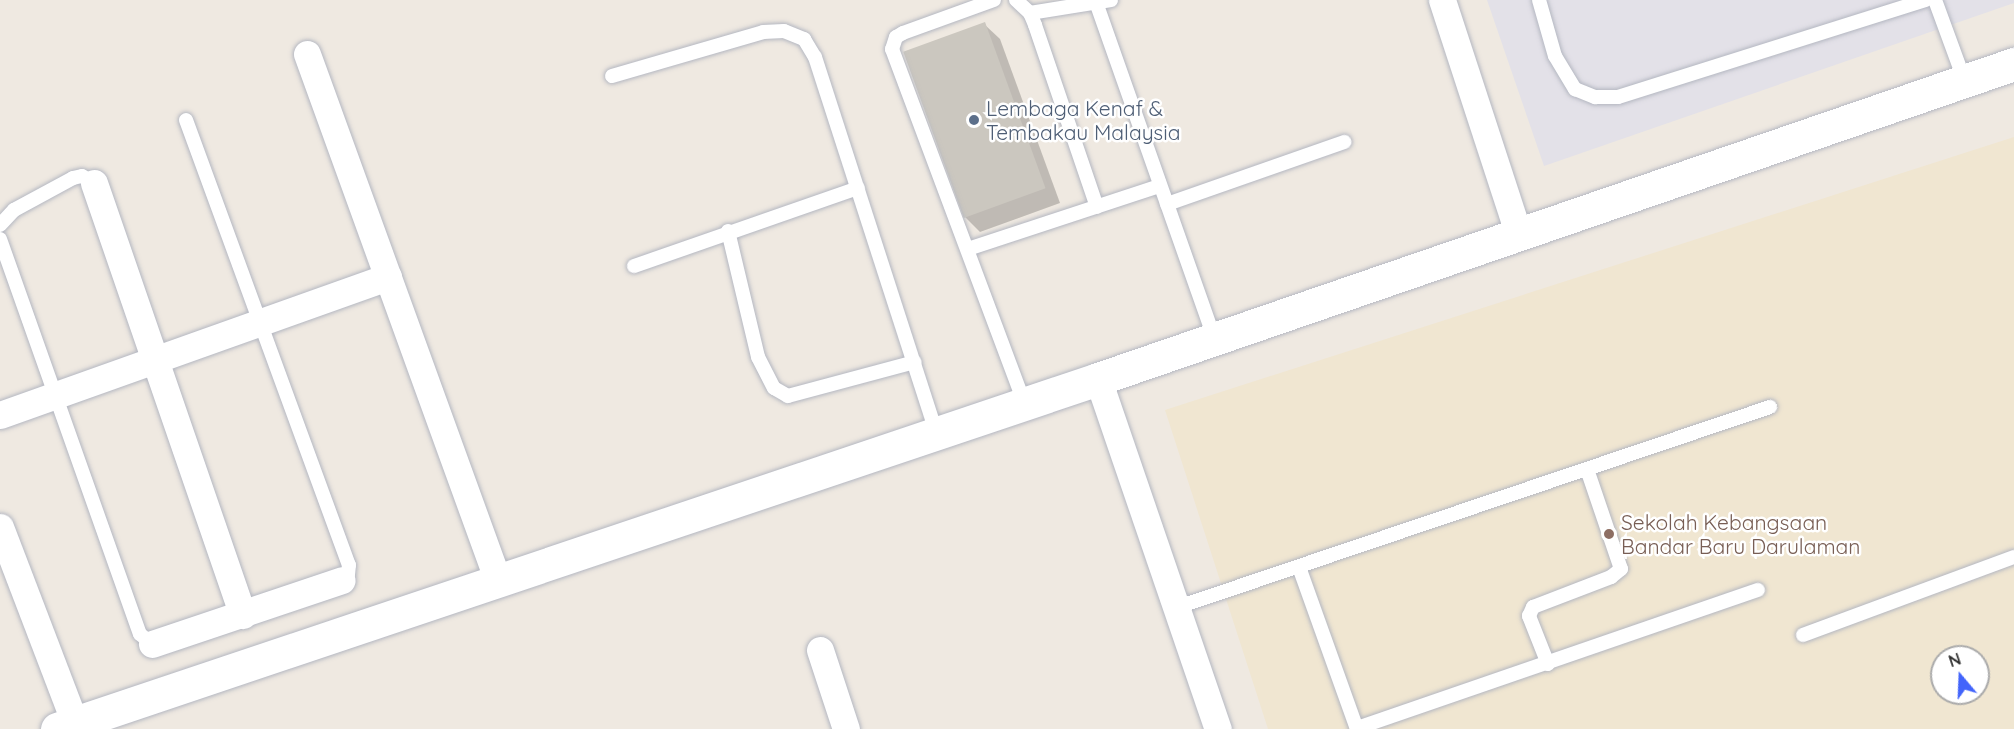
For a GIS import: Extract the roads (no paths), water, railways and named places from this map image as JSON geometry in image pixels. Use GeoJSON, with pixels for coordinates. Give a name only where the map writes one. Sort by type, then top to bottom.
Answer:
{"type":"FeatureCollection","features":[{"type":"Feature","properties":{"kind":"street"},"geometry":{"type":"LineString","coordinates":[[1442,0],[1519,235]]}},
{"type":"Feature","properties":{"kind":"street"},"geometry":{"type":"LineString","coordinates":[[308,54],[498,581]]}},
{"type":"Feature","properties":{"kind":"street"},"geometry":{"type":"LineString","coordinates":[[0,527],[66,726],[1098,379],[2014,64]]}},
{"type":"Feature","properties":{"kind":"street"},"geometry":{"type":"LineString","coordinates":[[94,183],[243,615]]}},
{"type":"Feature","properties":{"kind":"street"},"geometry":{"type":"LineString","coordinates":[[0,415],[388,277]]}},
{"type":"Feature","properties":{"kind":"street"},"geometry":{"type":"LineString","coordinates":[[1098,379],[1218,729]]}},
{"type":"Feature","properties":{"kind":"street"},"geometry":{"type":"LineString","coordinates":[[152,644],[342,580]]}},
{"type":"Feature","properties":{"kind":"street"},"geometry":{"type":"LineString","coordinates":[[820,650],[846,729]]}},
{"type":"Feature","properties":{"kind":"lane"},"geometry":{"type":"LineString","coordinates":[[994,0],[903,33],[892,43],[1024,402]]}},
{"type":"Feature","properties":{"kind":"lane"},"geometry":{"type":"LineString","coordinates":[[1016,0],[1030,13],[1097,207]]}},
{"type":"Feature","properties":{"kind":"lane"},"geometry":{"type":"LineString","coordinates":[[1539,0],[1555,56],[1575,89],[1595,97],[1618,98],[1926,0]]}},
{"type":"Feature","properties":{"kind":"lane"},"geometry":{"type":"LineString","coordinates":[[1935,0],[1965,82]]}},
{"type":"Feature","properties":{"kind":"lane"},"geometry":{"type":"LineString","coordinates":[[1030,13],[1104,2],[1160,186],[1214,338]]}},
{"type":"Feature","properties":{"kind":"lane"},"geometry":{"type":"LineString","coordinates":[[612,76],[763,32],[784,31],[804,39],[815,57],[936,432]]}},
{"type":"Feature","properties":{"kind":"lane"},"geometry":{"type":"LineString","coordinates":[[186,120],[262,321],[349,565],[342,580]]}},
{"type":"Feature","properties":{"kind":"lane"},"geometry":{"type":"LineString","coordinates":[[1167,204],[1344,142]]}},
{"type":"Feature","properties":{"kind":"lane"},"geometry":{"type":"LineString","coordinates":[[0,225],[14,210],[73,178],[82,176],[94,183]]}},
{"type":"Feature","properties":{"kind":"lane"},"geometry":{"type":"LineString","coordinates":[[968,249],[1160,186]]}},
{"type":"Feature","properties":{"kind":"lane"},"geometry":{"type":"LineString","coordinates":[[634,266],[728,231],[858,188]]}},
{"type":"Feature","properties":{"kind":"lane"},"geometry":{"type":"LineString","coordinates":[[728,231],[758,357],[774,388],[788,396],[915,362]]}},
{"type":"Feature","properties":{"kind":"lane"},"geometry":{"type":"LineString","coordinates":[[0,239],[58,394],[140,634],[152,644]]}},
{"type":"Feature","properties":{"kind":"lane"},"geometry":{"type":"LineString","coordinates":[[1178,607],[1588,472],[1770,407]]}},
{"type":"Feature","properties":{"kind":"lane"},"geometry":{"type":"LineString","coordinates":[[1548,664],[1529,616],[1533,607],[1611,577],[1621,569],[1588,472]]}},
{"type":"Feature","properties":{"kind":"lane"},"geometry":{"type":"LineString","coordinates":[[1803,635],[2014,556]]}},
{"type":"Feature","properties":{"kind":"lane"},"geometry":{"type":"LineString","coordinates":[[1299,567],[1357,728],[1758,590]]}},
{"type":"Feature","properties":{"kind":"place","name":"Lembaga Kenaf & Tembakau Malaysia"},"geometry":{"type":"Point","coordinates":[974,120]}},
{"type":"Feature","properties":{"kind":"place","name":"Sekolah Kebangsaan Bandar Baru Darulaman"},"geometry":{"type":"Point","coordinates":[1609,534]}}]}
